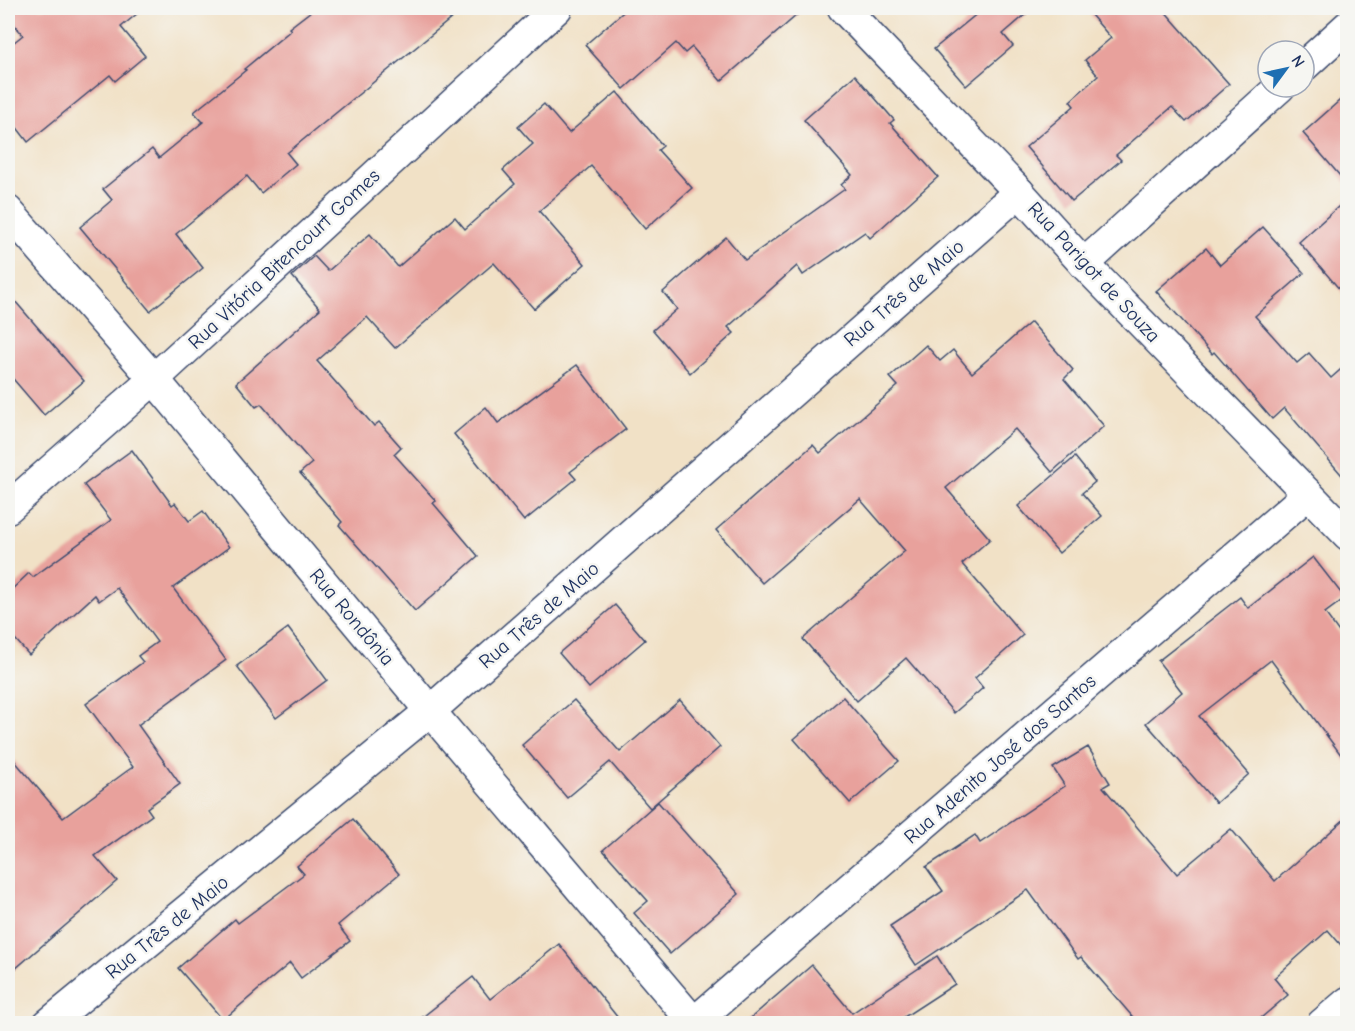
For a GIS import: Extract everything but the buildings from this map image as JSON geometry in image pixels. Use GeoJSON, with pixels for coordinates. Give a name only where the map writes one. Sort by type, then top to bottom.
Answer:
{"type":"FeatureCollection","features":[{"type":"Feature","properties":{"kind":"street","name":"Rua Vitória Bitencourt Gomes"},"geometry":{"type":"LineString","coordinates":[[8,508],[154,379],[557,8]]}},
{"type":"Feature","properties":{"kind":"street","name":"Rua Parigot de Souza"},"geometry":{"type":"LineString","coordinates":[[843,8],[1019,192],[1084,264],[1347,535]]}},
{"type":"Feature","properties":{"kind":"street"},"geometry":{"type":"LineString","coordinates":[[1316,55],[1347,26]]}},
{"type":"Feature","properties":{"kind":"street"},"geometry":{"type":"LineString","coordinates":[[1084,264],[1267,99]]}},
{"type":"Feature","properties":{"kind":"street","name":"Rua Três de Maio"},"geometry":{"type":"LineString","coordinates":[[48,1023],[430,711],[1019,192]]}},
{"type":"Feature","properties":{"kind":"street","name":"Rua Rondônia"},"geometry":{"type":"LineString","coordinates":[[8,211],[154,379],[430,711],[694,1023]]}},
{"type":"Feature","properties":{"kind":"street","name":"Rua Adenito José dos Santos"},"geometry":{"type":"LineString","coordinates":[[694,1023],[1308,494]]}},
{"type":"Feature","properties":{"kind":"street"},"geometry":{"type":"LineString","coordinates":[[1322,1023],[1347,1002]]}}]}
